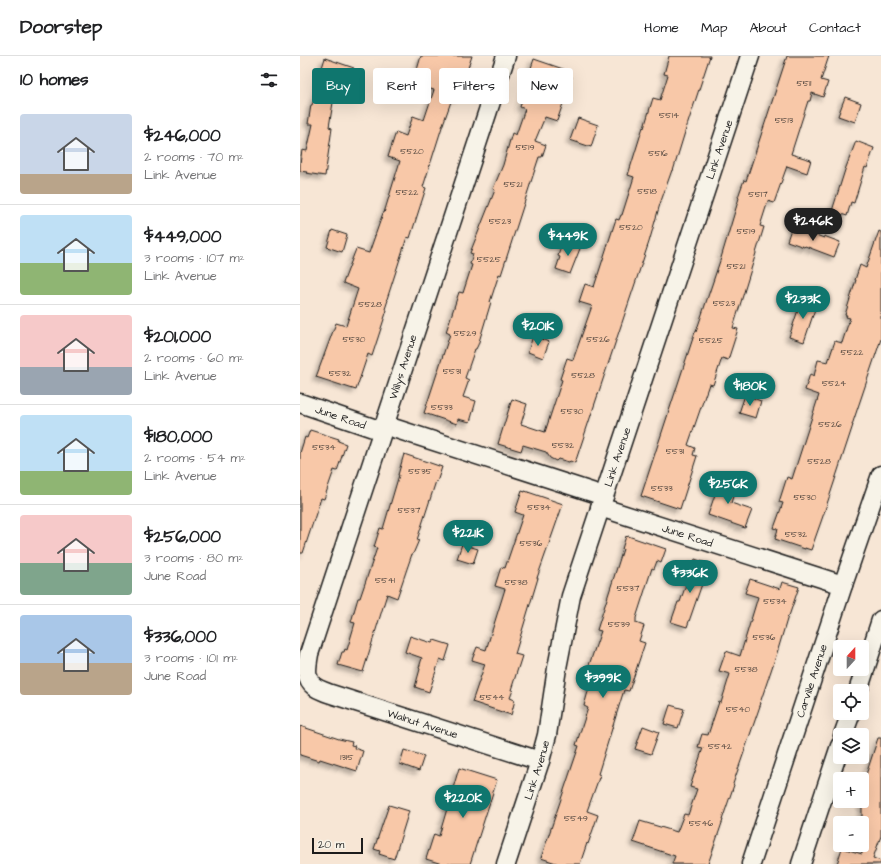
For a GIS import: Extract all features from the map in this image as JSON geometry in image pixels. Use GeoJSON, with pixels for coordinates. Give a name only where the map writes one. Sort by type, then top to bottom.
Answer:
{"type":"FeatureCollection","features":[{"type":"Feature","properties":{"kind":"street","name":"Willys Avenue"},"geometry":{"type":"LineString","coordinates":[[308,680],[307,669],[309,654],[506,56]]}},
{"type":"Feature","properties":{"kind":"street","name":"Link Avenue"},"geometry":{"type":"LineString","coordinates":[[506,864],[540,761],[547,734],[557,668],[571,596],[750,56]]}},
{"type":"Feature","properties":{"kind":"street","name":"June Road"},"geometry":{"type":"LineString","coordinates":[[300,403],[383,428],[843,585]]}},
{"type":"Feature","properties":{"kind":"street","name":"Carville Avenue"},"geometry":{"type":"LineString","coordinates":[[751,864],[843,585],[881,476]]}},
{"type":"Feature","properties":{"kind":"street"},"geometry":{"type":"LineString","coordinates":[[860,684],[881,620]]}},
{"type":"Feature","properties":{"kind":"street","name":"Walnut Avenue"},"geometry":{"type":"LineString","coordinates":[[308,680],[316,688],[328,693],[540,761]]}},
{"type":"Feature","properties":{"kind":"street"},"geometry":{"type":"LineString","coordinates":[[801,864],[834,764]]}},
{"type":"Feature","properties":{"kind":"building"},"geometry":{"type":"Polygon","coordinates":[[[421,56],[472,56],[468,68],[439,68],[439,104],[450,104],[423,187],[426,188],[410,238],[407,237],[387,299],[385,309],[387,310],[372,356],[368,354],[356,390],[316,377],[336,323],[346,326],[358,289],[343,283],[356,249],[369,253],[384,213],[400,161],[388,157],[396,132],[406,136],[413,116],[424,120],[429,104],[431,104],[434,90],[431,89],[431,68],[418,68],[421,56]]]}},
{"type":"Feature","properties":{"kind":"building"},"geometry":{"type":"Polygon","coordinates":[[[669,56],[710,56],[575,463],[558,459],[556,461],[550,458],[546,452],[523,445],[521,451],[498,444],[512,399],[527,404],[521,424],[545,432],[562,380],[560,379],[567,358],[573,360],[592,306],[579,302],[585,284],[594,287],[616,219],[619,220],[622,215],[634,177],[628,175],[653,98],[660,100],[668,75],[664,74],[669,56]]]}},
{"type":"Feature","properties":{"kind":"building"},"geometry":{"type":"Polygon","coordinates":[[[787,56],[829,56],[821,80],[828,82],[823,97],[812,93],[791,154],[811,160],[807,173],[787,166],[774,203],[768,201],[760,226],[764,227],[733,328],[738,329],[728,360],[722,358],[713,385],[709,384],[688,445],[695,448],[693,455],[697,456],[680,509],[641,496],[721,258],[739,198],[738,197],[744,180],[746,181],[787,56]]]}},
{"type":"Feature","properties":{"kind":"building"},"geometry":{"type":"Polygon","coordinates":[[[325,58],[354,68],[322,68],[325,58]]]}},
{"type":"Feature","properties":{"kind":"building"},"geometry":{"type":"Polygon","coordinates":[[[534,59],[560,68],[531,68],[534,59]]]}},
{"type":"Feature","properties":{"kind":"building"},"geometry":{"type":"Polygon","coordinates":[[[845,97],[861,103],[855,122],[838,116],[845,97]]]}},
{"type":"Feature","properties":{"kind":"building"},"geometry":{"type":"Polygon","coordinates":[[[333,104],[329,127],[332,128],[325,176],[300,171],[302,150],[307,151],[313,124],[308,124],[312,105],[333,104]]]}},
{"type":"Feature","properties":{"kind":"building"},"geometry":{"type":"Polygon","coordinates":[[[521,104],[563,104],[557,121],[545,117],[535,141],[546,145],[542,157],[539,157],[501,275],[499,274],[478,345],[475,349],[465,378],[469,380],[463,397],[476,401],[470,422],[458,419],[457,424],[424,413],[450,334],[446,332],[459,292],[463,293],[472,265],[470,264],[473,254],[470,253],[495,190],[493,189],[503,165],[512,133],[516,135],[525,109],[520,107],[521,104]]]}},
{"type":"Feature","properties":{"kind":"building"},"geometry":{"type":"Polygon","coordinates":[[[578,118],[598,125],[591,147],[570,140],[578,118]]]}},
{"type":"Feature","properties":{"kind":"building"},"geometry":{"type":"Polygon","coordinates":[[[856,141],[874,148],[867,168],[865,167],[854,203],[851,202],[847,216],[832,211],[856,141]]]}},
{"type":"Feature","properties":{"kind":"building"},"geometry":{"type":"Polygon","coordinates":[[[792,226],[824,238],[824,236],[840,242],[834,257],[787,241],[792,226]]]}},
{"type":"Feature","properties":{"kind":"building"},"geometry":{"type":"Polygon","coordinates":[[[332,230],[347,235],[342,252],[327,247],[332,230]]]}},
{"type":"Feature","properties":{"kind":"building"},"geometry":{"type":"Polygon","coordinates":[[[879,231],[881,232],[881,339],[811,550],[805,549],[775,539],[778,529],[774,528],[783,503],[779,502],[787,477],[792,479],[819,395],[805,390],[810,374],[814,376],[818,360],[828,362],[835,341],[842,343],[850,318],[846,317],[847,315],[845,315],[855,280],[860,265],[866,268],[879,231]]]}},
{"type":"Feature","properties":{"kind":"building"},"geometry":{"type":"Polygon","coordinates":[[[563,240],[581,246],[570,274],[556,269],[563,240]]]}},
{"type":"Feature","properties":{"kind":"building"},"geometry":{"type":"Polygon","coordinates":[[[802,298],[817,303],[804,342],[789,337],[802,298]]]}},
{"type":"Feature","properties":{"kind":"building"},"geometry":{"type":"Polygon","coordinates":[[[533,336],[549,342],[543,358],[528,352],[533,336]]]}},
{"type":"Feature","properties":{"kind":"building"},"geometry":{"type":"Polygon","coordinates":[[[745,395],[761,401],[756,418],[739,413],[745,395]]]}},
{"type":"Feature","properties":{"kind":"building"},"geometry":{"type":"Polygon","coordinates":[[[310,430],[339,439],[338,441],[346,444],[337,471],[334,470],[324,499],[321,498],[303,553],[300,553],[300,453],[305,437],[307,438],[310,430]]]}},
{"type":"Feature","properties":{"kind":"building"},"geometry":{"type":"Polygon","coordinates":[[[404,454],[442,467],[417,540],[419,540],[412,554],[397,598],[387,594],[363,672],[338,665],[342,652],[344,652],[345,649],[347,650],[355,623],[351,622],[358,598],[360,598],[377,548],[374,547],[380,528],[383,529],[404,454]]]}},
{"type":"Feature","properties":{"kind":"building"},"geometry":{"type":"Polygon","coordinates":[[[721,477],[737,483],[731,503],[752,510],[745,528],[708,515],[721,477]]]}},
{"type":"Feature","properties":{"kind":"building"},"geometry":{"type":"Polygon","coordinates":[[[522,491],[563,504],[537,578],[515,654],[522,656],[511,690],[513,690],[510,698],[515,700],[511,715],[472,702],[485,664],[472,660],[477,647],[486,650],[505,589],[495,586],[501,567],[505,568],[523,515],[515,512],[522,491]]]}},
{"type":"Feature","properties":{"kind":"building"},"geometry":{"type":"Polygon","coordinates":[[[626,536],[666,549],[661,563],[657,561],[654,569],[652,568],[636,618],[636,623],[644,626],[639,641],[645,643],[629,691],[624,690],[598,774],[600,775],[587,811],[598,815],[580,864],[559,864],[541,858],[579,746],[576,745],[588,708],[584,706],[594,670],[588,668],[601,631],[597,630],[626,536]]]}},
{"type":"Feature","properties":{"kind":"building"},"geometry":{"type":"Polygon","coordinates":[[[462,544],[478,549],[473,564],[457,559],[462,544]]]}},
{"type":"Feature","properties":{"kind":"building"},"geometry":{"type":"Polygon","coordinates":[[[695,559],[709,564],[687,627],[671,622],[678,602],[680,602],[695,559]]]}},
{"type":"Feature","properties":{"kind":"building"},"geometry":{"type":"Polygon","coordinates":[[[750,579],[780,589],[782,582],[799,587],[788,616],[708,864],[672,864],[675,856],[633,842],[640,821],[677,832],[684,814],[688,815],[697,789],[690,787],[703,748],[698,747],[702,734],[708,735],[719,702],[721,703],[730,674],[719,671],[726,651],[740,656],[758,597],[745,593],[750,579]]]}},
{"type":"Feature","properties":{"kind":"building"},"geometry":{"type":"Polygon","coordinates":[[[410,636],[432,643],[434,640],[450,645],[445,661],[440,659],[429,692],[415,687],[422,658],[405,652],[410,636]]]}},
{"type":"Feature","properties":{"kind":"building"},"geometry":{"type":"Polygon","coordinates":[[[670,705],[684,709],[678,728],[664,724],[670,705]]]}},
{"type":"Feature","properties":{"kind":"building"},"geometry":{"type":"Polygon","coordinates":[[[300,726],[352,742],[351,745],[355,746],[354,748],[363,751],[357,771],[320,759],[319,761],[300,755],[300,726]]]}},
{"type":"Feature","properties":{"kind":"building"},"geometry":{"type":"Polygon","coordinates":[[[643,726],[659,732],[651,754],[635,749],[643,726]]]}},
{"type":"Feature","properties":{"kind":"building"},"geometry":{"type":"Polygon","coordinates":[[[878,738],[881,738],[881,836],[873,858],[881,861],[881,864],[837,864],[841,852],[855,852],[862,854],[862,852],[869,852],[869,816],[862,816],[862,808],[869,808],[869,772],[867,772],[878,738]]]}},
{"type":"Feature","properties":{"kind":"building"},"geometry":{"type":"Polygon","coordinates":[[[404,750],[424,756],[419,771],[400,764],[404,750]]]}},
{"type":"Feature","properties":{"kind":"building"},"geometry":{"type":"Polygon","coordinates":[[[459,768],[497,780],[470,864],[442,864],[426,859],[434,834],[439,836],[459,768]]]}},
{"type":"Feature","properties":{"kind":"building"},"geometry":{"type":"Polygon","coordinates":[[[389,805],[409,811],[394,859],[379,854],[380,851],[374,849],[389,805]]]}}]}
